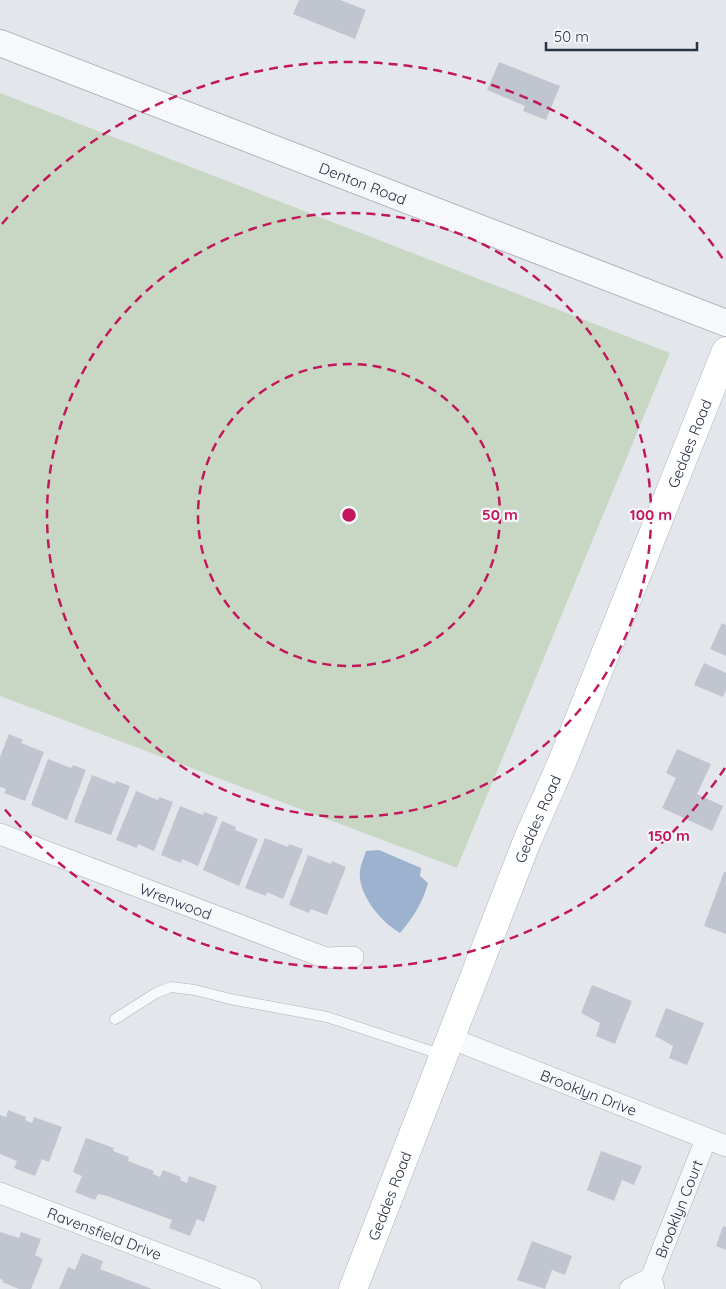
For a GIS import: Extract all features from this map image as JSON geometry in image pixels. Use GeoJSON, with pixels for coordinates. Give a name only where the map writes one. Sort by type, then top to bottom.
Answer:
{"type":"FeatureCollection","features":[{"type":"Feature","properties":{"kind":"main road","name":"Geddes Road"},"geometry":{"type":"LineString","coordinates":[[353,1289],[528,841],[644,558],[726,351]]}},
{"type":"Feature","properties":{"kind":"street","name":"Denton Road"},"geometry":{"type":"LineString","coordinates":[[0,43],[726,323]]}},
{"type":"Feature","properties":{"kind":"street","name":"Wrenwood"},"geometry":{"type":"LineString","coordinates":[[0,834],[326,958],[352,957]]}},
{"type":"Feature","properties":{"kind":"street","name":"Brooklyn Drive"},"geometry":{"type":"LineString","coordinates":[[447,1047],[726,1146]]}},
{"type":"Feature","properties":{"kind":"street","name":"Brooklyn Court"},"geometry":{"type":"LineString","coordinates":[[630,1289],[652,1283],[706,1139]]}},
{"type":"Feature","properties":{"kind":"street","name":"Ravensfield Drive"},"geometry":{"type":"LineString","coordinates":[[0,1193],[216,1281],[251,1289]]}},
{"type":"Feature","properties":{"kind":"lane"},"geometry":{"type":"LineString","coordinates":[[115,1019],[156,993],[171,987],[195,990],[230,999],[327,1017],[447,1047]]}},
{"type":"Feature","properties":{"kind":"green space"},"geometry":{"type":"Polygon","coordinates":[[[0,93],[670,353],[457,868],[0,696],[0,93]]]}},
{"type":"Feature","properties":{"kind":"water"},"geometry":{"type":"Polygon","coordinates":[[[379,850],[421,868],[420,876],[428,883],[417,909],[400,933],[378,915],[366,898],[362,888],[360,870],[366,851],[379,850]]]}},
{"type":"Feature","properties":{"kind":"building"},"geometry":{"type":"Polygon","coordinates":[[[299,0],[340,0],[366,10],[355,39],[293,14],[299,0]]]}},
{"type":"Feature","properties":{"kind":"building"},"geometry":{"type":"Polygon","coordinates":[[[499,62],[560,86],[546,120],[523,111],[525,106],[487,90],[499,62]]]}},
{"type":"Feature","properties":{"kind":"building"},"geometry":{"type":"Polygon","coordinates":[[[722,623],[726,625],[726,656],[710,649],[722,623]]]}},
{"type":"Feature","properties":{"kind":"building"},"geometry":{"type":"Polygon","coordinates":[[[704,663],[726,673],[726,690],[723,697],[694,685],[704,663]]]}},
{"type":"Feature","properties":{"kind":"building"},"geometry":{"type":"Polygon","coordinates":[[[9,734],[23,740],[21,743],[44,752],[25,801],[4,793],[6,789],[0,787],[0,757],[9,734]]]}},
{"type":"Feature","properties":{"kind":"building"},"geometry":{"type":"Polygon","coordinates":[[[677,749],[711,764],[697,794],[723,806],[712,831],[662,808],[676,778],[666,773],[677,749]]]}},
{"type":"Feature","properties":{"kind":"building"},"geometry":{"type":"Polygon","coordinates":[[[48,759],[71,768],[73,765],[86,770],[67,820],[31,805],[48,759]]]}},
{"type":"Feature","properties":{"kind":"building"},"geometry":{"type":"Polygon","coordinates":[[[92,775],[115,784],[116,781],[130,786],[111,835],[74,822],[92,775]]]}},
{"type":"Feature","properties":{"kind":"building"},"geometry":{"type":"Polygon","coordinates":[[[136,791],[158,800],[159,797],[173,802],[154,851],[138,844],[137,848],[116,840],[136,791]]]}},
{"type":"Feature","properties":{"kind":"building"},"geometry":{"type":"Polygon","coordinates":[[[180,806],[203,815],[204,812],[218,817],[198,866],[182,859],[181,863],[161,855],[180,806]]]}},
{"type":"Feature","properties":{"kind":"building"},"geometry":{"type":"Polygon","coordinates":[[[222,821],[236,827],[235,830],[258,839],[239,886],[203,870],[222,821]]]}},
{"type":"Feature","properties":{"kind":"building"},"geometry":{"type":"Polygon","coordinates":[[[265,838],[288,847],[289,844],[303,849],[283,899],[267,892],[266,896],[245,888],[265,838]]]}},
{"type":"Feature","properties":{"kind":"building"},"geometry":{"type":"Polygon","coordinates":[[[308,855],[331,864],[332,861],[346,867],[327,915],[311,909],[309,913],[289,905],[308,855]]]}},
{"type":"Feature","properties":{"kind":"building"},"geometry":{"type":"Polygon","coordinates":[[[724,872],[726,872],[726,934],[704,926],[724,872]]]}},
{"type":"Feature","properties":{"kind":"building"},"geometry":{"type":"Polygon","coordinates":[[[592,985],[632,1001],[615,1044],[596,1036],[600,1023],[581,1013],[592,985]]]}},
{"type":"Feature","properties":{"kind":"building"},"geometry":{"type":"Polygon","coordinates":[[[666,1008],[704,1023],[687,1065],[669,1058],[673,1046],[655,1036],[666,1008]]]}},
{"type":"Feature","properties":{"kind":"building"},"geometry":{"type":"Polygon","coordinates":[[[8,1110],[26,1117],[25,1120],[32,1123],[34,1117],[62,1127],[49,1162],[42,1159],[35,1176],[14,1168],[17,1161],[0,1154],[0,1115],[6,1117],[8,1110]]]}},
{"type":"Feature","properties":{"kind":"building"},"geometry":{"type":"Polygon","coordinates":[[[86,1138],[114,1148],[113,1151],[129,1157],[128,1161],[154,1171],[153,1174],[160,1177],[163,1170],[181,1177],[180,1180],[187,1183],[189,1176],[217,1186],[204,1222],[197,1219],[190,1236],[169,1228],[172,1220],[107,1196],[98,1194],[95,1200],[75,1192],[82,1176],[73,1172],[86,1138]]]}},
{"type":"Feature","properties":{"kind":"building"},"geometry":{"type":"Polygon","coordinates":[[[601,1151],[642,1166],[634,1185],[622,1180],[614,1201],[587,1190],[601,1151]]]}},
{"type":"Feature","properties":{"kind":"building"},"geometry":{"type":"Polygon","coordinates":[[[723,1226],[726,1227],[726,1250],[716,1246],[723,1226]]]}},
{"type":"Feature","properties":{"kind":"building"},"geometry":{"type":"Polygon","coordinates":[[[0,1232],[19,1238],[21,1232],[41,1239],[35,1255],[43,1259],[31,1289],[19,1289],[2,1282],[3,1280],[0,1279],[0,1232]]]}},
{"type":"Feature","properties":{"kind":"building"},"geometry":{"type":"Polygon","coordinates":[[[532,1241],[572,1256],[565,1275],[552,1270],[545,1289],[517,1280],[532,1241]]]}},
{"type":"Feature","properties":{"kind":"building"},"geometry":{"type":"Polygon","coordinates":[[[82,1253],[103,1261],[100,1269],[152,1289],[59,1289],[68,1267],[75,1270],[82,1253]]]}}]}
